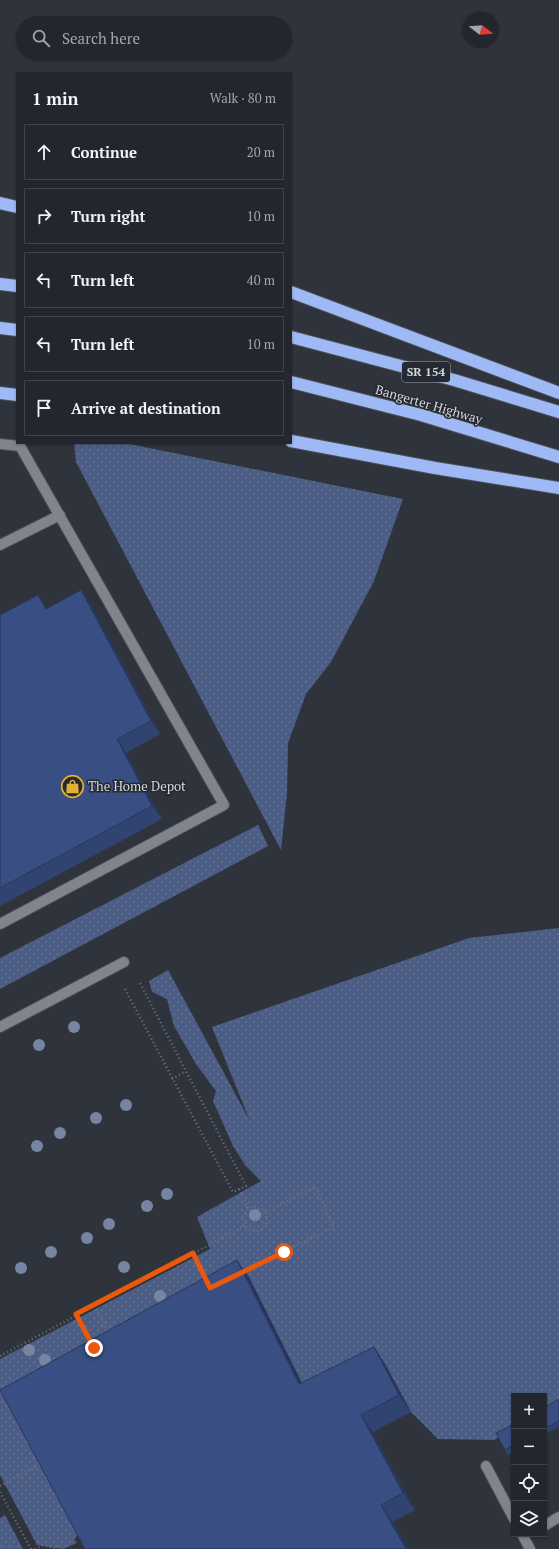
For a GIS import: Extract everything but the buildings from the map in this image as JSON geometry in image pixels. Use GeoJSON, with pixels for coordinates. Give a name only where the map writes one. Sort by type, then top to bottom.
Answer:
{"type":"FeatureCollection","features":[{"type":"Feature","properties":{"kind":"highway"},"geometry":{"type":"LineString","coordinates":[[0,203],[16,207]]}},
{"type":"Feature","properties":{"kind":"highway"},"geometry":{"type":"LineString","coordinates":[[0,284],[16,286]]}},
{"type":"Feature","properties":{"kind":"highway"},"geometry":{"type":"LineString","coordinates":[[292,292],[559,393]]}},
{"type":"Feature","properties":{"kind":"highway"},"geometry":{"type":"LineString","coordinates":[[0,328],[16,330]]}},
{"type":"Feature","properties":{"kind":"highway","name":"SR 154"},"geometry":{"type":"LineString","coordinates":[[292,337],[454,380],[559,412]]}},
{"type":"Feature","properties":{"kind":"highway","name":"Bangerter Highway"},"geometry":{"type":"LineString","coordinates":[[292,382],[421,416],[559,457]]}},
{"type":"Feature","properties":{"kind":"highway"},"geometry":{"type":"LineString","coordinates":[[0,393],[16,395]]}},
{"type":"Feature","properties":{"kind":"highway"},"geometry":{"type":"LineString","coordinates":[[292,440],[435,468],[559,488]]}},
{"type":"Feature","properties":{"kind":"street"},"geometry":{"type":"LineString","coordinates":[[0,444],[20,446],[224,805],[0,924]]}},
{"type":"Feature","properties":{"kind":"street"},"geometry":{"type":"LineString","coordinates":[[0,545],[60,515]]}},
{"type":"Feature","properties":{"kind":"street"},"geometry":{"type":"LineString","coordinates":[[0,1027],[124,962]]}},
{"type":"Feature","properties":{"kind":"street"},"geometry":{"type":"LineString","coordinates":[[486,1466],[511,1513]]}},
{"type":"Feature","properties":{"kind":"street"},"geometry":{"type":"LineString","coordinates":[[547,1524],[559,1517]]}},
{"type":"Feature","properties":{"kind":"street"},"geometry":{"type":"LineString","coordinates":[[525,1537],[530,1549]]}},
{"type":"Feature","properties":{"kind":"path"},"geometry":{"type":"LineString","coordinates":[[124,989],[233,1192],[239,1190],[246,1186],[139,981]]}},
{"type":"Feature","properties":{"kind":"path"},"geometry":{"type":"LineString","coordinates":[[172,1079],[186,1072]]}},
{"type":"Feature","properties":{"kind":"path"},"geometry":{"type":"LineString","coordinates":[[239,1274],[334,1227],[315,1187],[265,1213]]}},
{"type":"Feature","properties":{"kind":"path"},"geometry":{"type":"LineString","coordinates":[[239,1190],[248,1209]]}},
{"type":"Feature","properties":{"kind":"path"},"geometry":{"type":"LineString","coordinates":[[256,1207],[265,1213],[265,1224],[259,1230],[252,1230],[245,1226],[243,1218],[248,1209],[256,1207]]}},
{"type":"Feature","properties":{"kind":"path"},"geometry":{"type":"LineString","coordinates":[[0,1356],[76,1314],[245,1226]]}},
{"type":"Feature","properties":{"kind":"path"},"geometry":{"type":"LineString","coordinates":[[193,1253],[207,1281]]}},
{"type":"Feature","properties":{"kind":"path"},"geometry":{"type":"LineString","coordinates":[[95,1304],[110,1338]]}},
{"type":"Feature","properties":{"kind":"path"},"geometry":{"type":"LineString","coordinates":[[76,1314],[93,1347]]}},
{"type":"Feature","properties":{"kind":"path"},"geometry":{"type":"LineString","coordinates":[[0,1486],[42,1463]]}},
{"type":"Feature","properties":{"kind":"path"},"geometry":{"type":"LineString","coordinates":[[0,1492],[31,1549]]}},
{"type":"Feature","properties":{"kind":"path"},"geometry":{"type":"LineString","coordinates":[[35,1549],[43,1545],[56,1549]]}},
{"type":"Feature","properties":{"kind":"shaded area"},"geometry":{"type":"Polygon","coordinates":[[[74,444],[129,444],[403,499],[374,581],[331,662],[306,694],[288,743],[287,793],[281,850],[76,462],[74,444]]]}},
{"type":"Feature","properties":{"kind":"shaded area"},"geometry":{"type":"Polygon","coordinates":[[[258,825],[268,846],[0,989],[0,958],[258,825]]]}},
{"type":"Feature","properties":{"kind":"shaded area"},"geometry":{"type":"Polygon","coordinates":[[[559,928],[559,1405],[547,1411],[547,1393],[511,1393],[511,1431],[494,1440],[438,1439],[411,1412],[385,1364],[78,1535],[74,1539],[77,1543],[63,1549],[37,1545],[0,1475],[0,1359],[210,1249],[197,1217],[261,1181],[245,1165],[233,1146],[213,1101],[216,1091],[196,1064],[174,1026],[167,999],[152,992],[149,981],[168,970],[250,1121],[212,1027],[469,938],[559,928]]]}},
{"type":"Feature","properties":{"kind":"shaded area"},"geometry":{"type":"Polygon","coordinates":[[[5,1515],[23,1549],[0,1549],[0,1518],[5,1515]]]}},
{"type":"Feature","properties":{"kind":"place","name":"The Home Depot"},"geometry":{"type":"Point","coordinates":[72,786]}},
{"type":"Feature","properties":{"kind":"route"},"geometry":{"type":"LineString","coordinates":[[94,1348],[76,1314],[193,1253],[210,1288],[284,1252]]}}]}
